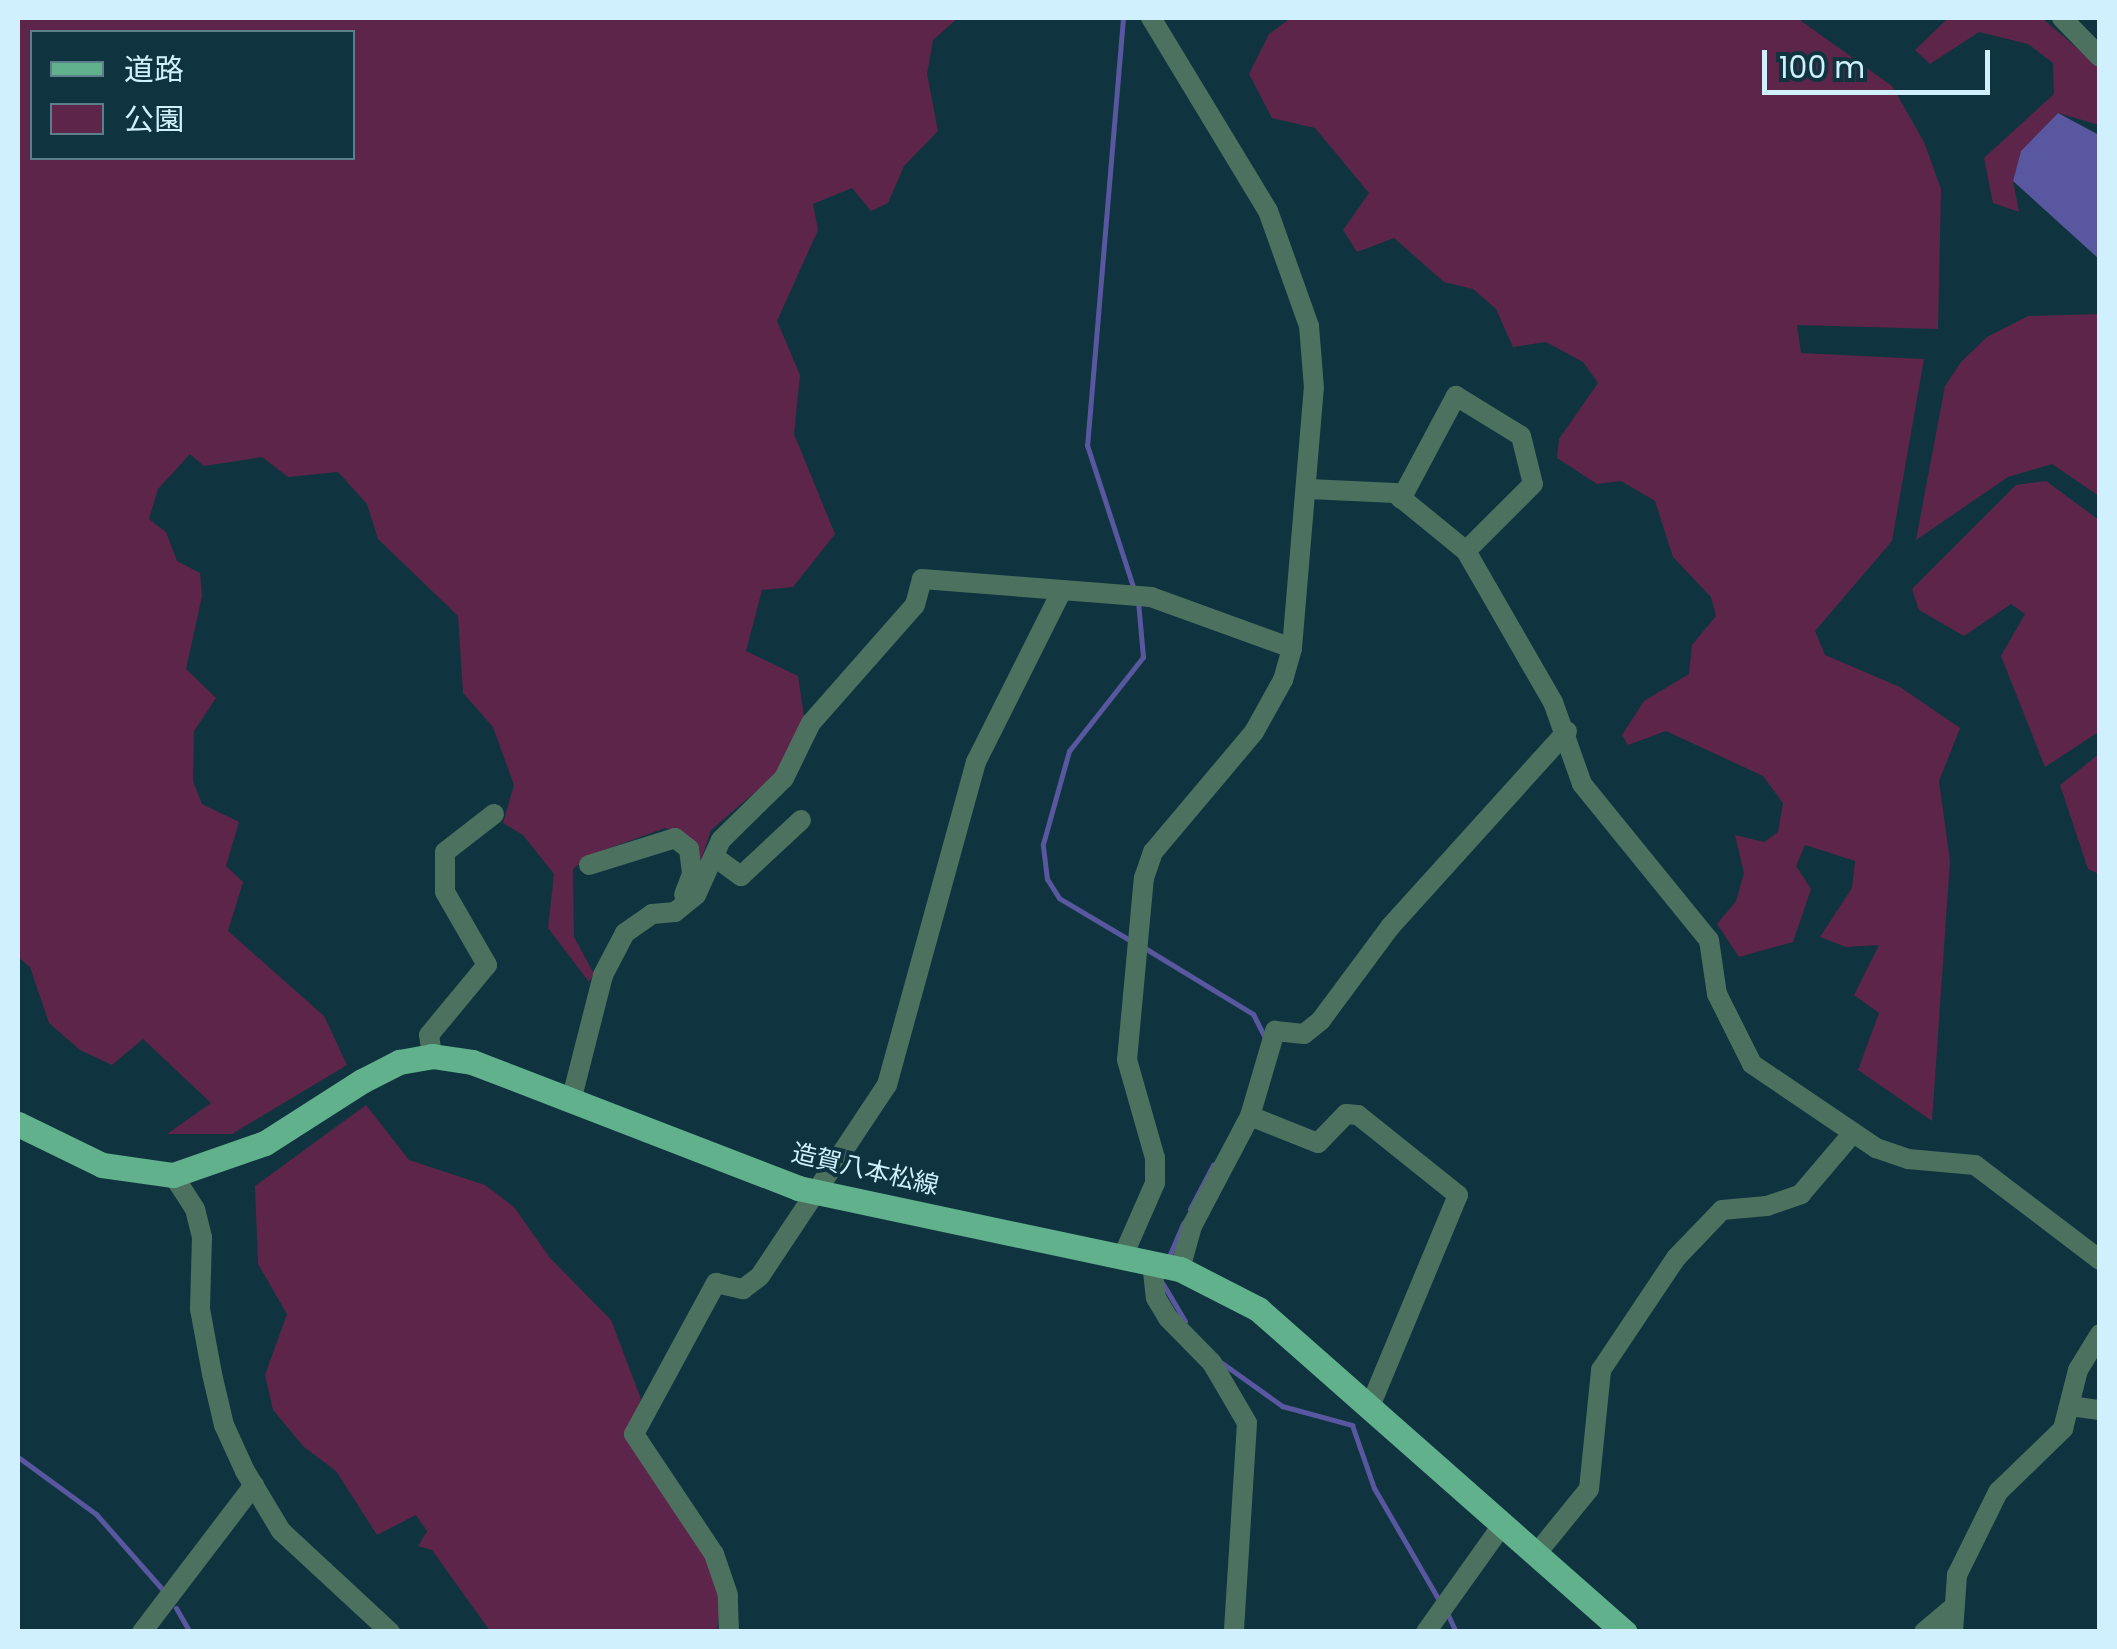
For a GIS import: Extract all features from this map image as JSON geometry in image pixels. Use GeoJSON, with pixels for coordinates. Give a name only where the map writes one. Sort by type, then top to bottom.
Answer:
{"type":"FeatureCollection","features":[{"type":"Feature","properties":{"kind":"main road","name":"造賀八本松線"},"geometry":{"type":"LineString","coordinates":[[18,1124],[102,1165],[174,1175],[266,1143],[374,1074],[432,1056],[472,1062],[740,1170],[812,1190],[1166,1265],[1258,1309],[1625,1632]]}},
{"type":"Feature","properties":{"kind":"street"},"geometry":{"type":"LineString","coordinates":[[1123,1256],[1155,1182],[1154,1158],[1126,1060],[1132,954],[1153,852],[1254,732],[1292,648],[1309,489],[1310,326],[1268,211],[1152,18]]}},
{"type":"Feature","properties":{"kind":"street"},"geometry":{"type":"LineString","coordinates":[[2062,18],[2100,57]]}},
{"type":"Feature","properties":{"kind":"street"},"geometry":{"type":"LineString","coordinates":[[1401,499],[1456,396],[1522,436],[1534,484],[1466,552]]}},
{"type":"Feature","properties":{"kind":"street"},"geometry":{"type":"LineString","coordinates":[[1309,489],[1401,499],[1466,552],[1567,731],[1582,784],[1709,940],[1717,994],[1752,1064],[1853,1133],[1908,1159],[1976,1165],[2100,1260]]}},
{"type":"Feature","properties":{"kind":"street"},"geometry":{"type":"LineString","coordinates":[[571,1101],[613,952],[625,933],[652,914],[676,912],[696,895],[721,840],[784,778],[811,723],[915,605],[922,580],[1151,596],[1292,648]]}},
{"type":"Feature","properties":{"kind":"street"},"geometry":{"type":"LineString","coordinates":[[730,1632],[728,1596],[714,1554],[634,1434],[716,1282],[742,1289],[760,1276],[801,1222],[812,1190],[887,1085],[976,762],[1062,590]]}},
{"type":"Feature","properties":{"kind":"street"},"geometry":{"type":"LineString","coordinates":[[1234,1632],[1247,1423],[1212,1363],[1168,1318],[1156,1298],[1166,1265],[1192,1226],[1250,1116],[1275,1031],[1304,1034],[1321,1020],[1390,926],[1567,731]]}},
{"type":"Feature","properties":{"kind":"street"},"geometry":{"type":"LineString","coordinates":[[432,1056],[429,1035],[487,966],[445,892],[445,852],[494,814]]}},
{"type":"Feature","properties":{"kind":"street"},"geometry":{"type":"LineString","coordinates":[[716,858],[741,876],[801,820]]}},
{"type":"Feature","properties":{"kind":"street"},"geometry":{"type":"LineString","coordinates":[[588,864],[675,838],[689,849],[692,874],[676,912]]}},
{"type":"Feature","properties":{"kind":"street"},"geometry":{"type":"LineString","coordinates":[[1250,1116],[1318,1143],[1346,1114],[1358,1115],[1458,1195],[1370,1406]]}},
{"type":"Feature","properties":{"kind":"street"},"geometry":{"type":"LineString","coordinates":[[1537,1553],[1589,1489],[1601,1370],[1676,1258],[1722,1210],[1767,1206],[1801,1194],[1853,1133]]}},
{"type":"Feature","properties":{"kind":"street"},"geometry":{"type":"LineString","coordinates":[[174,1175],[195,1209],[202,1236],[200,1309],[224,1425],[280,1531],[390,1632]]}},
{"type":"Feature","properties":{"kind":"street"},"geometry":{"type":"LineString","coordinates":[[1954,1632],[1951,1609],[1956,1575],[1998,1492],[2063,1429],[2078,1370],[2100,1334]]}},
{"type":"Feature","properties":{"kind":"street"},"geometry":{"type":"LineString","coordinates":[[2070,1406],[2100,1410]]}},
{"type":"Feature","properties":{"kind":"street"},"geometry":{"type":"LineString","coordinates":[[142,1632],[254,1485]]}},
{"type":"Feature","properties":{"kind":"street"},"geometry":{"type":"LineString","coordinates":[[1426,1632],[1503,1524]]}},
{"type":"Feature","properties":{"kind":"street"},"geometry":{"type":"LineString","coordinates":[[1924,1632],[1951,1609]]}},
{"type":"Feature","properties":{"kind":"green space"},"geometry":{"type":"Polygon","coordinates":[[[18,18],[958,18],[933,40],[927,74],[938,131],[904,166],[888,203],[871,211],[852,188],[813,204],[818,230],[777,321],[800,375],[794,434],[835,534],[793,587],[762,590],[746,651],[798,676],[804,716],[774,776],[711,830],[701,860],[687,835],[665,828],[593,854],[573,869],[574,937],[594,974],[589,982],[548,928],[554,874],[523,835],[503,823],[514,785],[493,727],[463,693],[458,616],[378,539],[367,504],[338,472],[288,477],[262,457],[204,466],[190,454],[158,489],[149,519],[166,532],[177,561],[200,573],[202,596],[186,669],[216,698],[194,731],[193,781],[202,804],[239,822],[226,866],[243,882],[228,931],[324,1016],[347,1065],[232,1134],[167,1134],[211,1103],[143,1039],[112,1065],[80,1050],[49,1023],[30,967],[18,957],[18,18]]]}},
{"type":"Feature","properties":{"kind":"green space"},"geometry":{"type":"Polygon","coordinates":[[[1291,18],[1797,18],[1892,86],[1924,142],[1941,189],[1938,329],[1797,325],[1801,353],[1924,359],[1892,541],[1815,631],[1825,655],[1900,687],[1960,728],[1939,781],[1950,861],[1932,1121],[1858,1070],[1879,1013],[1854,995],[1879,945],[1846,947],[1820,937],[1852,888],[1855,861],[1805,845],[1796,866],[1811,889],[1793,942],[1739,957],[1717,924],[1736,901],[1744,873],[1735,835],[1764,842],[1778,832],[1783,803],[1763,776],[1666,731],[1628,745],[1622,735],[1644,701],[1689,674],[1692,645],[1716,616],[1711,597],[1673,557],[1655,501],[1621,481],[1597,484],[1557,458],[1559,439],[1598,383],[1583,362],[1546,342],[1513,347],[1496,309],[1473,289],[1444,282],[1394,238],[1357,252],[1343,230],[1369,193],[1315,128],[1272,118],[1249,74],[1269,34],[1291,18]]]}},
{"type":"Feature","properties":{"kind":"green space"},"geometry":{"type":"Polygon","coordinates":[[[1948,18],[2042,18],[2099,67],[2099,125],[2058,113],[2021,152],[2013,181],[2019,212],[1993,203],[1984,158],[2054,94],[2053,63],[2028,44],[1979,32],[1930,64],[1915,50],[1948,18]]]}},
{"type":"Feature","properties":{"kind":"green space"},"geometry":{"type":"Polygon","coordinates":[[[2099,314],[2099,496],[2052,464],[2008,477],[1916,540],[1945,386],[1961,362],[1987,337],[2028,316],[2099,314]]]}},
{"type":"Feature","properties":{"kind":"green space"},"geometry":{"type":"Polygon","coordinates":[[[2046,481],[2099,520],[2100,731],[2045,767],[2001,656],[2025,614],[2011,604],[1964,636],[1919,610],[1912,589],[2016,485],[2046,481]]]}},
{"type":"Feature","properties":{"kind":"green space"},"geometry":{"type":"Polygon","coordinates":[[[2099,754],[2099,874],[2088,869],[2060,785],[2099,754]]]}},
{"type":"Feature","properties":{"kind":"green space"},"geometry":{"type":"Polygon","coordinates":[[[366,1105],[409,1160],[485,1185],[514,1207],[550,1258],[611,1320],[641,1399],[627,1435],[709,1555],[722,1593],[717,1631],[490,1631],[432,1550],[418,1546],[427,1531],[416,1515],[377,1535],[336,1471],[304,1447],[273,1410],[265,1375],[287,1314],[258,1264],[255,1186],[366,1105]]]}},
{"type":"Feature","properties":{"kind":"shaded area"},"geometry":{"type":"Polygon","coordinates":[[[2058,113],[2099,135],[2099,259],[2013,181],[2021,151],[2058,113]]]}},
{"type":"Feature","properties":{"kind":"waterway"},"geometry":{"type":"LineString","coordinates":[[1123,18],[1087,445],[1134,590]]}},
{"type":"Feature","properties":{"kind":"waterway"},"geometry":{"type":"LineString","coordinates":[[1133,942],[1059,898],[1047,879],[1043,844],[1069,751],[1143,657],[1138,601]]}},
{"type":"Feature","properties":{"kind":"waterway"},"geometry":{"type":"LineString","coordinates":[[1143,947],[1253,1014],[1264,1036]]}},
{"type":"Feature","properties":{"kind":"waterway"},"geometry":{"type":"LineString","coordinates":[[1190,1209],[1213,1165]]}},
{"type":"Feature","properties":{"kind":"waterway"},"geometry":{"type":"LineString","coordinates":[[1168,1259],[1183,1223]]}},
{"type":"Feature","properties":{"kind":"waterway"},"geometry":{"type":"LineString","coordinates":[[1163,1284],[1185,1321]]}},
{"type":"Feature","properties":{"kind":"waterway"},"geometry":{"type":"LineString","coordinates":[[1222,1363],[1282,1406],[1352,1425],[1374,1488],[1440,1602]]}},
{"type":"Feature","properties":{"kind":"waterway"},"geometry":{"type":"LineString","coordinates":[[18,1457],[96,1514],[163,1590]]}},
{"type":"Feature","properties":{"kind":"waterway"},"geometry":{"type":"LineString","coordinates":[[176,1608],[190,1632]]}},
{"type":"Feature","properties":{"kind":"waterway"},"geometry":{"type":"LineString","coordinates":[[1448,1615],[1456,1632]]}}]}
